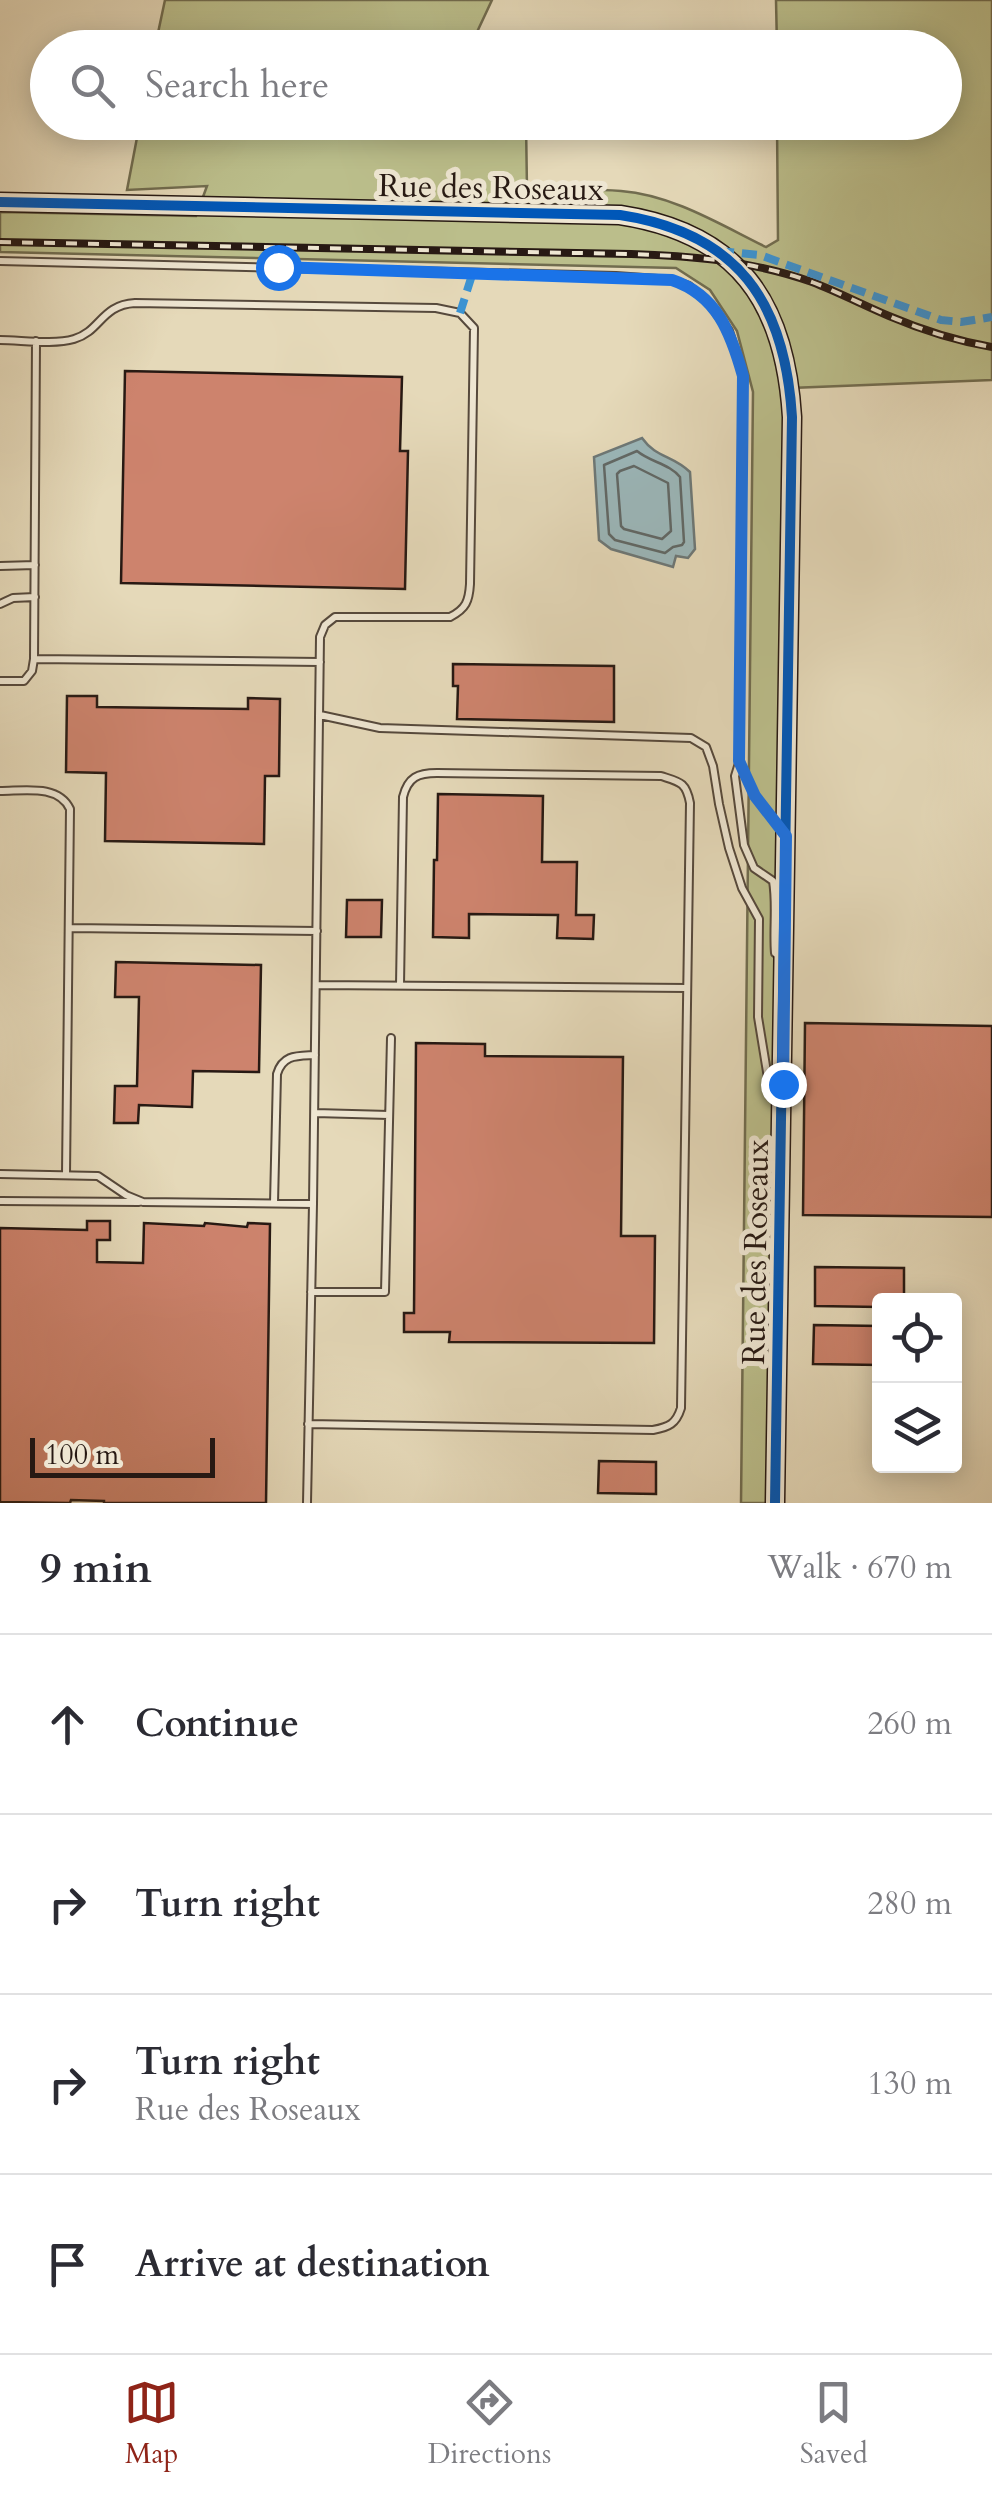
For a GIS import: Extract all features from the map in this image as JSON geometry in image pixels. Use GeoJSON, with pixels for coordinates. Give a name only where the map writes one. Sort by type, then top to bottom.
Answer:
{"type":"FeatureCollection","features":[{"type":"Feature","properties":{"kind":"street","name":"Rue des Roseaux"},"geometry":{"type":"LineString","coordinates":[[0,202],[620,215],[648,219],[698,238],[732,261],[752,283],[782,343],[790,388],[792,436],[775,1503]]}},
{"type":"Feature","properties":{"kind":"lane"},"geometry":{"type":"LineString","coordinates":[[0,261],[616,276],[672,280],[689,286],[710,303],[730,331],[743,376],[739,761],[735,776],[744,845],[754,868],[773,881],[775,953],[784,958]]}},
{"type":"Feature","properties":{"kind":"lane"},"geometry":{"type":"LineString","coordinates":[[0,340],[75,339],[111,309],[135,303],[436,308],[460,312],[470,322],[475,336],[467,604],[450,617],[335,617],[322,631],[307,1503]]}},
{"type":"Feature","properties":{"kind":"lane"},"geometry":{"type":"LineString","coordinates":[[0,681],[24,681],[32,671],[34,659],[36,340]]}},
{"type":"Feature","properties":{"kind":"lane"},"geometry":{"type":"LineString","coordinates":[[0,566],[35,566]]}},
{"type":"Feature","properties":{"kind":"lane"},"geometry":{"type":"LineString","coordinates":[[0,604],[13,598],[35,598]]}},
{"type":"Feature","properties":{"kind":"lane"},"geometry":{"type":"LineString","coordinates":[[34,659],[320,662]]}},
{"type":"Feature","properties":{"kind":"lane"},"geometry":{"type":"LineString","coordinates":[[320,715],[380,728],[691,738],[706,747],[729,848],[742,888],[758,919],[758,1016],[768,1078],[783,1084]]}},
{"type":"Feature","properties":{"kind":"lane"},"geometry":{"type":"LineString","coordinates":[[739,761],[755,796],[786,836]]}},
{"type":"Feature","properties":{"kind":"lane"},"geometry":{"type":"LineString","coordinates":[[308,1424],[652,1430],[668,1427],[678,1419],[681,1408],[688,791],[680,782],[662,776],[437,772],[413,777],[403,796],[400,985]]}},
{"type":"Feature","properties":{"kind":"lane"},"geometry":{"type":"LineString","coordinates":[[0,791],[50,792],[67,802],[72,818],[66,1174]]}},
{"type":"Feature","properties":{"kind":"lane"},"geometry":{"type":"LineString","coordinates":[[70,928],[318,930]]}},
{"type":"Feature","properties":{"kind":"lane"},"geometry":{"type":"LineString","coordinates":[[316,984],[687,988]]}},
{"type":"Feature","properties":{"kind":"lane"},"geometry":{"type":"LineString","coordinates":[[311,1292],[385,1292],[391,1038]]}},
{"type":"Feature","properties":{"kind":"lane"},"geometry":{"type":"LineString","coordinates":[[274,1203],[277,1074],[284,1060],[316,1055]]}},
{"type":"Feature","properties":{"kind":"lane"},"geometry":{"type":"LineString","coordinates":[[314,1114],[389,1115]]}},
{"type":"Feature","properties":{"kind":"lane"},"geometry":{"type":"LineString","coordinates":[[0,1174],[98,1176],[126,1196],[144,1202]]}},
{"type":"Feature","properties":{"kind":"lane"},"geometry":{"type":"LineString","coordinates":[[0,1200],[313,1204]]}},
{"type":"Feature","properties":{"kind":"green space"},"geometry":{"type":"Polygon","coordinates":[[[165,0],[492,0],[478,30],[159,30],[165,0]]]}},
{"type":"Feature","properties":{"kind":"green space"},"geometry":{"type":"Polygon","coordinates":[[[776,0],[992,0],[992,380],[791,388],[775,1503],[741,1503],[753,392],[737,331],[710,290],[676,268],[0,252],[0,212],[196,216],[207,186],[127,190],[137,140],[526,140],[527,190],[621,191],[659,198],[766,247],[778,240],[777,140],[962,140],[962,30],[777,30],[776,0]]]}},
{"type":"Feature","properties":{"kind":"water"},"geometry":{"type":"Polygon","coordinates":[[[642,438],[690,472],[695,549],[688,558],[676,556],[673,567],[611,549],[599,540],[594,457],[642,438]]]}},
{"type":"Feature","properties":{"kind":"building"},"geometry":{"type":"Polygon","coordinates":[[[125,371],[402,377],[400,451],[408,451],[405,589],[121,583],[125,371]]]}},
{"type":"Feature","properties":{"kind":"building"},"geometry":{"type":"Polygon","coordinates":[[[453,664],[614,666],[614,722],[457,719],[458,686],[453,686],[453,664]]]}},
{"type":"Feature","properties":{"kind":"building"},"geometry":{"type":"Polygon","coordinates":[[[67,696],[97,696],[97,707],[248,709],[248,698],[280,699],[279,776],[265,776],[264,844],[105,841],[106,773],[66,772],[67,696]]]}},
{"type":"Feature","properties":{"kind":"building"},"geometry":{"type":"Polygon","coordinates":[[[438,794],[543,796],[542,862],[577,862],[576,915],[594,915],[593,939],[557,938],[558,915],[469,914],[469,938],[433,937],[438,794]]]}},
{"type":"Feature","properties":{"kind":"building"},"geometry":{"type":"Polygon","coordinates":[[[347,900],[382,900],[381,937],[346,937],[347,900]]]}},
{"type":"Feature","properties":{"kind":"building"},"geometry":{"type":"Polygon","coordinates":[[[116,962],[261,965],[259,1072],[193,1071],[192,1107],[139,1105],[138,1123],[114,1123],[115,1086],[137,1086],[139,997],[115,997],[116,962]]]}},
{"type":"Feature","properties":{"kind":"building"},"geometry":{"type":"Polygon","coordinates":[[[805,1023],[992,1026],[992,1217],[803,1215],[805,1023]]]}},
{"type":"Feature","properties":{"kind":"building"},"geometry":{"type":"Polygon","coordinates":[[[416,1043],[485,1044],[485,1056],[623,1057],[621,1236],[655,1236],[654,1343],[449,1342],[450,1332],[404,1332],[404,1313],[414,1313],[416,1043]]]}},
{"type":"Feature","properties":{"kind":"building"},"geometry":{"type":"Polygon","coordinates":[[[87,1221],[110,1221],[110,1240],[97,1240],[97,1262],[143,1263],[144,1223],[247,1227],[248,1223],[270,1224],[266,1503],[0,1502],[0,1228],[87,1230],[87,1221]]]}},
{"type":"Feature","properties":{"kind":"building"},"geometry":{"type":"Polygon","coordinates":[[[815,1267],[904,1268],[904,1293],[872,1293],[872,1307],[815,1306],[815,1267]]]}},
{"type":"Feature","properties":{"kind":"building"},"geometry":{"type":"Polygon","coordinates":[[[814,1325],[872,1326],[872,1365],[813,1364],[814,1325]]]}},
{"type":"Feature","properties":{"kind":"building"},"geometry":{"type":"Polygon","coordinates":[[[599,1461],[656,1462],[656,1494],[598,1493],[599,1461]]]}},
{"type":"Feature","properties":{"kind":"railway"},"geometry":{"type":"LineString","coordinates":[[0,242],[700,258],[790,275],[914,326],[992,347]]}},
{"type":"Feature","properties":{"kind":"marked path"},"geometry":{"type":"LineString","coordinates":[[719,251],[760,255],[941,320],[961,322],[992,317]]}},
{"type":"Feature","properties":{"kind":"marked path"},"geometry":{"type":"LineString","coordinates":[[460,313],[473,272]]}},
{"type":"Feature","properties":{"kind":"cycle path"},"geometry":{"type":"LineString","coordinates":[[0,202],[620,215],[661,224],[696,238],[748,280],[766,307],[779,339],[792,417],[775,1503]]}},
{"type":"Feature","properties":{"kind":"route"},"geometry":{"type":"LineString","coordinates":[[278,267],[672,280],[689,286],[710,303],[730,331],[743,376],[739,761],[755,796],[786,836],[783,1084]]}}]}
